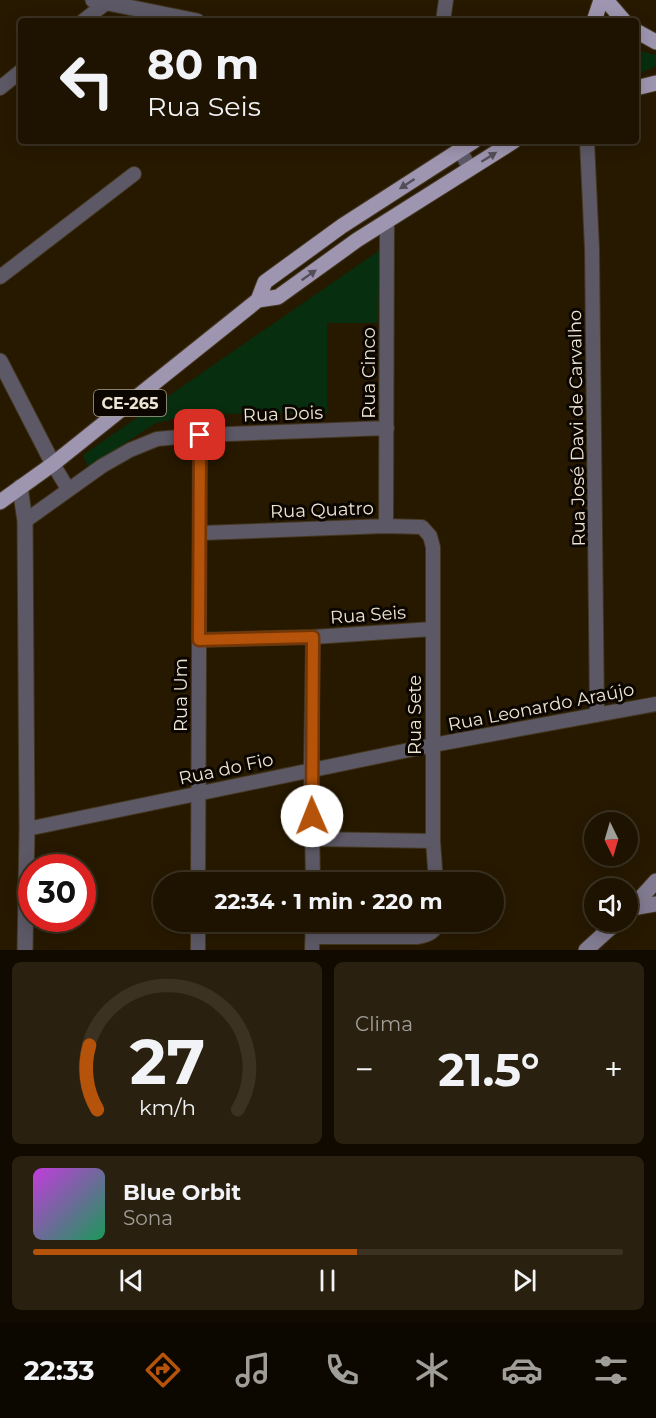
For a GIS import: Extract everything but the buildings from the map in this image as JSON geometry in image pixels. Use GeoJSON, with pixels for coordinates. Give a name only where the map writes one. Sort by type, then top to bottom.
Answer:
{"type":"FeatureCollection","features":[{"type":"Feature","properties":{"kind":"main road"},"geometry":{"type":"LineString","coordinates":[[595,18],[601,0]]}},
{"type":"Feature","properties":{"kind":"main road"},"geometry":{"type":"LineString","coordinates":[[606,0],[621,18]]}},
{"type":"Feature","properties":{"kind":"main road"},"geometry":{"type":"LineString","coordinates":[[639,33],[656,42]]}},
{"type":"Feature","properties":{"kind":"main road"},"geometry":{"type":"LineString","coordinates":[[639,87],[656,83]]}},
{"type":"Feature","properties":{"kind":"main road","name":"CE-265"},"geometry":{"type":"LineString","coordinates":[[258,300],[278,297],[387,221],[509,144]]}},
{"type":"Feature","properties":{"kind":"main road","name":"CE-265"},"geometry":{"type":"LineString","coordinates":[[0,502],[53,464],[258,300],[265,282],[459,145]]}},
{"type":"Feature","properties":{"kind":"main road"},"geometry":{"type":"LineString","coordinates":[[638,901],[656,881]]}},
{"type":"Feature","properties":{"kind":"main road"},"geometry":{"type":"LineString","coordinates":[[638,908],[656,904]]}},
{"type":"Feature","properties":{"kind":"main road"},"geometry":{"type":"LineString","coordinates":[[586,950],[606,932]]}},
{"type":"Feature","properties":{"kind":"street"},"geometry":{"type":"LineString","coordinates":[[443,18],[446,0]]}},
{"type":"Feature","properties":{"kind":"street"},"geometry":{"type":"LineString","coordinates":[[86,18],[99,2],[182,18]]}},
{"type":"Feature","properties":{"kind":"street"},"geometry":{"type":"LineString","coordinates":[[0,88],[18,73]]}},
{"type":"Feature","properties":{"kind":"street","name":"Rua José Davi de Carvalho"},"geometry":{"type":"LineString","coordinates":[[587,144],[592,249],[597,715]]}},
{"type":"Feature","properties":{"kind":"street"},"geometry":{"type":"LineString","coordinates":[[459,145],[470,169]]}},
{"type":"Feature","properties":{"kind":"street"},"geometry":{"type":"LineString","coordinates":[[0,277],[134,174]]}},
{"type":"Feature","properties":{"kind":"street","name":"Rua Cinco"},"geometry":{"type":"LineString","coordinates":[[386,526],[387,221]]}},
{"type":"Feature","properties":{"kind":"street"},"geometry":{"type":"LineString","coordinates":[[0,361],[68,489]]}},
{"type":"Feature","properties":{"kind":"street","name":"Rua Dois"},"geometry":{"type":"LineString","coordinates":[[25,521],[102,466],[143,443],[157,439],[200,435],[387,428]]}},
{"type":"Feature","properties":{"kind":"street","name":"Rua Um"},"geometry":{"type":"LineString","coordinates":[[198,872],[200,435]]}},
{"type":"Feature","properties":{"kind":"street"},"geometry":{"type":"LineString","coordinates":[[20,487],[25,521],[27,829],[25,950]]}},
{"type":"Feature","properties":{"kind":"street","name":"Rua Quatro"},"geometry":{"type":"LineString","coordinates":[[201,533],[386,526],[422,527],[430,536],[433,547]]}},
{"type":"Feature","properties":{"kind":"street","name":"Rua Sete"},"geometry":{"type":"LineString","coordinates":[[433,547],[433,841],[435,872]]}},
{"type":"Feature","properties":{"kind":"street","name":"Rua Seis"},"geometry":{"type":"LineString","coordinates":[[199,640],[313,637],[432,629]]}},
{"type":"Feature","properties":{"kind":"street"},"geometry":{"type":"LineString","coordinates":[[313,637],[311,770],[313,872]]}},
{"type":"Feature","properties":{"kind":"street","name":"Rua Leonardo Araújo"},"geometry":{"type":"LineString","coordinates":[[434,745],[656,704]]}},
{"type":"Feature","properties":{"kind":"street","name":"Rua do Fio"},"geometry":{"type":"LineString","coordinates":[[27,829],[434,745]]}},
{"type":"Feature","properties":{"kind":"street"},"geometry":{"type":"LineString","coordinates":[[312,839],[433,841]]}},
{"type":"Feature","properties":{"kind":"street"},"geometry":{"type":"LineString","coordinates":[[198,932],[198,950]]}},
{"type":"Feature","properties":{"kind":"street"},"geometry":{"type":"LineString","coordinates":[[313,943],[418,937],[432,932]]}},
{"type":"Feature","properties":{"kind":"green space"},"geometry":{"type":"Polygon","coordinates":[[[639,49],[656,55],[656,66],[639,74],[639,49]]]}},
{"type":"Feature","properties":{"kind":"green space"},"geometry":{"type":"Polygon","coordinates":[[[380,250],[378,323],[327,323],[327,413],[195,414],[156,423],[88,467],[83,455],[380,250]]]}},
{"type":"Feature","properties":{"kind":"route"},"geometry":{"type":"LineString","coordinates":[[200,435],[199,640],[313,637],[312,816]]}}]}
